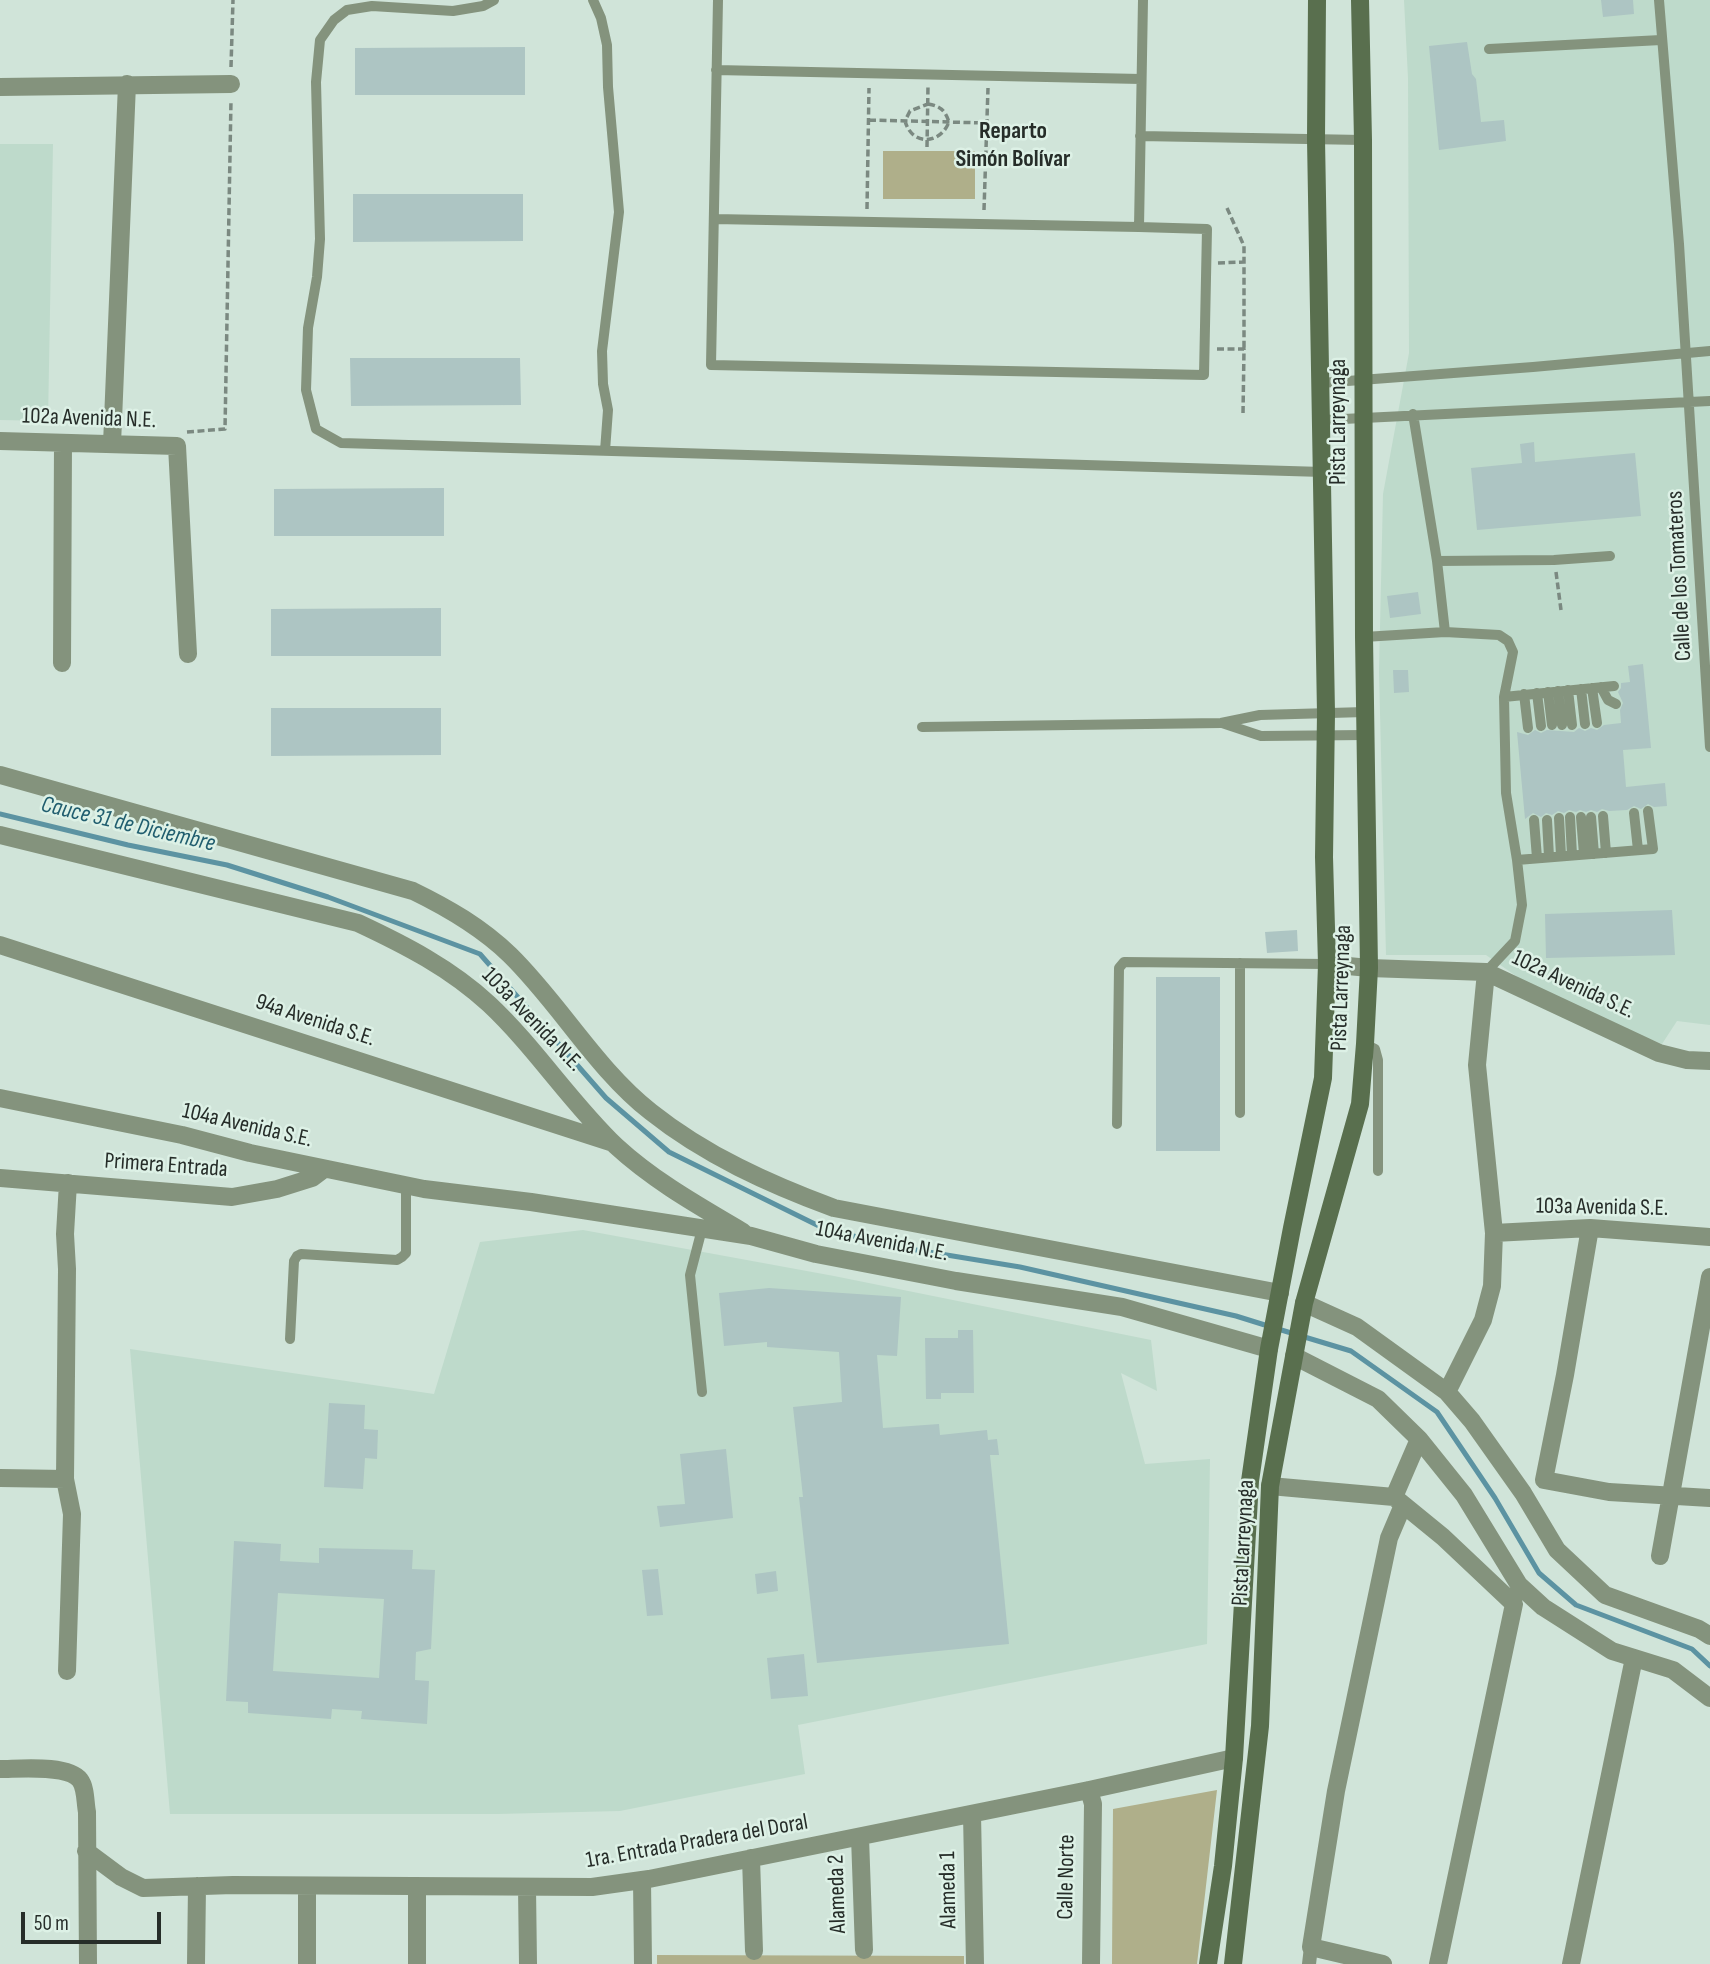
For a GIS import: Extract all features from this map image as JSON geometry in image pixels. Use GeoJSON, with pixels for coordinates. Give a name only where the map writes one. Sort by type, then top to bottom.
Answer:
{"type":"FeatureCollection","features":[{"type":"Feature","properties":{"kind":"main road","name":"Pista Larreynaga"},"geometry":{"type":"LineString","coordinates":[[1208,1964],[1223,1866],[1234,1758],[1250,1481],[1279,1297],[1323,1078],[1327,964],[1324,857],[1326,713],[1323,419],[1316,139],[1317,0]]}},
{"type":"Feature","properties":{"kind":"main road","name":"Pista Larreynaga"},"geometry":{"type":"LineString","coordinates":[[1233,1964],[1261,1726],[1270,1486],[1303,1306],[1360,1104],[1370,968],[1365,735],[1360,0]]}},
{"type":"Feature","properties":{"kind":"street"},"geometry":{"type":"LineString","coordinates":[[0,87],[231,83]]}},
{"type":"Feature","properties":{"kind":"street"},"geometry":{"type":"LineString","coordinates":[[112,444],[127,84]]}},
{"type":"Feature","properties":{"kind":"street","name":"102a Avenida N.E."},"geometry":{"type":"LineString","coordinates":[[0,441],[177,446]]}},
{"type":"Feature","properties":{"kind":"street"},"geometry":{"type":"LineString","coordinates":[[62,663],[63,443]]}},
{"type":"Feature","properties":{"kind":"street"},"geometry":{"type":"LineString","coordinates":[[177,446],[188,654]]}},
{"type":"Feature","properties":{"kind":"street"},"geometry":{"type":"LineString","coordinates":[[0,775],[413,891],[436,902],[467,919],[510,955],[621,1084],[650,1112],[725,1161],[796,1194],[834,1208],[1279,1297]]}},
{"type":"Feature","properties":{"kind":"street","name":"103a Avenida N.E."},"geometry":{"type":"LineString","coordinates":[[0,835],[358,923],[414,949],[489,1004],[614,1144],[639,1166],[751,1237]]}},
{"type":"Feature","properties":{"kind":"street","name":"94a Avenida S.E."},"geometry":{"type":"LineString","coordinates":[[0,945],[614,1144]]}},
{"type":"Feature","properties":{"kind":"street","name":"102a Avenida S.E."},"geometry":{"type":"LineString","coordinates":[[1327,964],[1486,972],[1659,1053],[1710,1061]]}},
{"type":"Feature","properties":{"kind":"street"},"geometry":{"type":"LineString","coordinates":[[1447,1392],[1483,1320],[1492,1286],[1494,1233],[1477,1065],[1486,972]]}},
{"type":"Feature","properties":{"kind":"street","name":"104a Avenida S.E."},"geometry":{"type":"LineString","coordinates":[[0,1098],[182,1135],[406,1186],[482,1196]]}},
{"type":"Feature","properties":{"kind":"street","name":"Primera Entrada"},"geometry":{"type":"LineString","coordinates":[[0,1178],[232,1197],[277,1189],[312,1178],[324,1169]]}},
{"type":"Feature","properties":{"kind":"street"},"geometry":{"type":"LineString","coordinates":[[66,1671],[72,1514],[65,1479],[65,1234],[68,1183]]}},
{"type":"Feature","properties":{"kind":"street","name":"104a Avenida N.E."},"geometry":{"type":"LineString","coordinates":[[482,1196],[751,1237],[816,1254],[943,1279],[1122,1307],[1270,1347]]}},
{"type":"Feature","properties":{"kind":"street"},"geometry":{"type":"LineString","coordinates":[[1590,1228],[1544,1480],[1609,1492],[1710,1498]]}},
{"type":"Feature","properties":{"kind":"street","name":"103a Avenida S.E."},"geometry":{"type":"LineString","coordinates":[[1494,1233],[1590,1228],[1710,1237]]}},
{"type":"Feature","properties":{"kind":"street"},"geometry":{"type":"LineString","coordinates":[[1660,1556],[1710,1277]]}},
{"type":"Feature","properties":{"kind":"street"},"geometry":{"type":"LineString","coordinates":[[1303,1306],[1357,1327],[1447,1392],[1472,1421],[1523,1493],[1557,1550],[1605,1595],[1699,1629],[1710,1636]]}},
{"type":"Feature","properties":{"kind":"street"},"geometry":{"type":"LineString","coordinates":[[1294,1353],[1378,1399],[1419,1438],[1464,1495],[1519,1585],[1543,1607],[1612,1651],[1673,1670],[1710,1698]]}},
{"type":"Feature","properties":{"kind":"street"},"geometry":{"type":"LineString","coordinates":[[1383,1964],[1310,1955],[1336,1791],[1389,1538],[1419,1438]]}},
{"type":"Feature","properties":{"kind":"street"},"geometry":{"type":"LineString","coordinates":[[0,1478],[65,1479]]}},
{"type":"Feature","properties":{"kind":"street"},"geometry":{"type":"LineString","coordinates":[[1270,1486],[1399,1501],[1443,1536],[1514,1604],[1543,1607]]}},
{"type":"Feature","properties":{"kind":"street"},"geometry":{"type":"LineString","coordinates":[[1438,1964],[1514,1604]]}},
{"type":"Feature","properties":{"kind":"street"},"geometry":{"type":"LineString","coordinates":[[1572,1964],[1634,1658]]}},
{"type":"Feature","properties":{"kind":"street","name":"1ra. Entrada Pradera del Doral"},"geometry":{"type":"LineString","coordinates":[[86,1851],[121,1877],[143,1888],[593,1887],[642,1881],[1234,1758]]}},
{"type":"Feature","properties":{"kind":"street"},"geometry":{"type":"LineString","coordinates":[[0,1769],[63,1770],[79,1778],[87,1812],[88,1964]]}},
{"type":"Feature","properties":{"kind":"street","name":"Calle Norte"},"geometry":{"type":"LineString","coordinates":[[1089,1790],[1093,1804],[1091,1964]]}},
{"type":"Feature","properties":{"kind":"street","name":"Alameda 1"},"geometry":{"type":"LineString","coordinates":[[972,1814],[975,1964]]}},
{"type":"Feature","properties":{"kind":"street","name":"Alameda 2"},"geometry":{"type":"LineString","coordinates":[[860,1837],[864,1950]]}},
{"type":"Feature","properties":{"kind":"street"},"geometry":{"type":"LineString","coordinates":[[751,1858],[754,1951]]}},
{"type":"Feature","properties":{"kind":"street"},"geometry":{"type":"LineString","coordinates":[[642,1881],[643,1964]]}},
{"type":"Feature","properties":{"kind":"street"},"geometry":{"type":"LineString","coordinates":[[196,1964],[197,1886]]}},
{"type":"Feature","properties":{"kind":"street"},"geometry":{"type":"LineString","coordinates":[[307,1886],[307,1964]]}},
{"type":"Feature","properties":{"kind":"street"},"geometry":{"type":"LineString","coordinates":[[417,1887],[417,1964]]}},
{"type":"Feature","properties":{"kind":"street"},"geometry":{"type":"LineString","coordinates":[[527,1887],[528,1964]]}},
{"type":"Feature","properties":{"kind":"lane"},"geometry":{"type":"LineString","coordinates":[[494,0],[483,6],[453,11],[372,6],[347,10],[334,20],[320,40],[316,82],[320,239],[317,277],[308,328],[306,390],[316,429],[341,443],[1323,472]]}},
{"type":"Feature","properties":{"kind":"lane"},"geometry":{"type":"LineString","coordinates":[[593,0],[607,45],[619,212],[603,351],[603,384],[608,410],[605,451]]}},
{"type":"Feature","properties":{"kind":"lane"},"geometry":{"type":"LineString","coordinates":[[713,219],[1207,229],[1204,374],[711,365],[713,219],[718,0]]}},
{"type":"Feature","properties":{"kind":"lane"},"geometry":{"type":"LineString","coordinates":[[1139,227],[1143,0]]}},
{"type":"Feature","properties":{"kind":"lane","name":"Calle de los Tomateros"},"geometry":{"type":"LineString","coordinates":[[1659,0],[1679,244],[1710,747]]}},
{"type":"Feature","properties":{"kind":"lane"},"geometry":{"type":"LineString","coordinates":[[1489,49],[1661,40]]}},
{"type":"Feature","properties":{"kind":"lane"},"geometry":{"type":"LineString","coordinates":[[716,70],[1141,79]]}},
{"type":"Feature","properties":{"kind":"lane"},"geometry":{"type":"LineString","coordinates":[[1140,136],[1363,140]]}},
{"type":"Feature","properties":{"kind":"lane"},"geometry":{"type":"LineString","coordinates":[[1321,383],[1710,351]]}},
{"type":"Feature","properties":{"kind":"lane"},"geometry":{"type":"LineString","coordinates":[[1323,419],[1710,401]]}},
{"type":"Feature","properties":{"kind":"lane"},"geometry":{"type":"LineString","coordinates":[[1413,414],[1437,561],[1445,632]]}},
{"type":"Feature","properties":{"kind":"lane"},"geometry":{"type":"LineString","coordinates":[[1437,561],[1554,560],[1610,556]]}},
{"type":"Feature","properties":{"kind":"lane"},"geometry":{"type":"LineString","coordinates":[[1364,637],[1445,632],[1499,635],[1508,641],[1513,652],[1504,696],[1506,793],[1522,905],[1515,941],[1486,972]]}},
{"type":"Feature","properties":{"kind":"lane"},"geometry":{"type":"LineString","coordinates":[[1504,696],[1614,686]]}},
{"type":"Feature","properties":{"kind":"lane"},"geometry":{"type":"LineString","coordinates":[[1596,688],[1616,704]]}},
{"type":"Feature","properties":{"kind":"lane"},"geometry":{"type":"LineString","coordinates":[[1596,688],[1597,723]]}},
{"type":"Feature","properties":{"kind":"lane"},"geometry":{"type":"LineString","coordinates":[[1581,689],[1585,724]]}},
{"type":"Feature","properties":{"kind":"lane"},"geometry":{"type":"LineString","coordinates":[[1553,692],[1562,725],[1553,692]]}},
{"type":"Feature","properties":{"kind":"lane"},"geometry":{"type":"LineString","coordinates":[[1541,726],[1553,692]]}},
{"type":"Feature","properties":{"kind":"lane"},"geometry":{"type":"LineString","coordinates":[[1524,694],[1528,728]]}},
{"type":"Feature","properties":{"kind":"lane"},"geometry":{"type":"LineString","coordinates":[[922,727],[1222,723],[1261,715],[1365,712]]}},
{"type":"Feature","properties":{"kind":"lane"},"geometry":{"type":"LineString","coordinates":[[1222,723],[1261,736],[1365,735]]}},
{"type":"Feature","properties":{"kind":"lane"},"geometry":{"type":"LineString","coordinates":[[1517,860],[1653,849],[1648,811]]}},
{"type":"Feature","properties":{"kind":"lane"},"geometry":{"type":"LineString","coordinates":[[1634,813],[1637,850]]}},
{"type":"Feature","properties":{"kind":"lane"},"geometry":{"type":"LineString","coordinates":[[1581,817],[1606,853]]}},
{"type":"Feature","properties":{"kind":"lane"},"geometry":{"type":"LineString","coordinates":[[1581,817],[1589,854]]}},
{"type":"Feature","properties":{"kind":"lane"},"geometry":{"type":"LineString","coordinates":[[1567,856],[1581,817]]}},
{"type":"Feature","properties":{"kind":"lane"},"geometry":{"type":"LineString","coordinates":[[1534,820],[1537,858]]}},
{"type":"Feature","properties":{"kind":"lane"},"geometry":{"type":"LineString","coordinates":[[1547,820],[1549,857]]}},
{"type":"Feature","properties":{"kind":"lane"},"geometry":{"type":"LineString","coordinates":[[1117,1124],[1121,965],[1130,962],[1327,964]]}},
{"type":"Feature","properties":{"kind":"lane"},"geometry":{"type":"LineString","coordinates":[[1240,962],[1240,1114]]}},
{"type":"Feature","properties":{"kind":"lane"},"geometry":{"type":"LineString","coordinates":[[1365,1044],[1375,1049],[1378,1060],[1378,1171]]}},
{"type":"Feature","properties":{"kind":"lane"},"geometry":{"type":"LineString","coordinates":[[289,1339],[294,1261],[297,1256],[402,1257],[406,1253],[406,1186]]}},
{"type":"Feature","properties":{"kind":"lane"},"geometry":{"type":"LineString","coordinates":[[702,1229],[691,1275],[702,1392]]}},
{"type":"Feature","properties":{"kind":"path"},"geometry":{"type":"LineString","coordinates":[[177,446],[177,433],[225,429],[233,0]]}},
{"type":"Feature","properties":{"kind":"path"},"geometry":{"type":"LineString","coordinates":[[867,222],[870,73]]}},
{"type":"Feature","properties":{"kind":"path"},"geometry":{"type":"LineString","coordinates":[[927,147],[928,74]]}},
{"type":"Feature","properties":{"kind":"path"},"geometry":{"type":"LineString","coordinates":[[984,225],[988,75]]}},
{"type":"Feature","properties":{"kind":"path"},"geometry":{"type":"LineString","coordinates":[[928,104],[936,105],[945,112],[949,122],[945,132],[937,138],[916,138],[908,132],[905,121],[910,111],[928,104]]}},
{"type":"Feature","properties":{"kind":"path"},"geometry":{"type":"LineString","coordinates":[[869,120],[987,123]]}},
{"type":"Feature","properties":{"kind":"path"},"geometry":{"type":"LineString","coordinates":[[1227,208],[1244,246],[1242,414]]}},
{"type":"Feature","properties":{"kind":"path"},"geometry":{"type":"LineString","coordinates":[[1206,263],[1244,262]]}},
{"type":"Feature","properties":{"kind":"path"},"geometry":{"type":"LineString","coordinates":[[1204,349],[1244,349]]}},
{"type":"Feature","properties":{"kind":"path"},"geometry":{"type":"LineString","coordinates":[[1554,560],[1561,610]]}},
{"type":"Feature","properties":{"kind":"shaded area"},"geometry":{"type":"Polygon","coordinates":[[[1404,0],[1710,0],[1710,1025],[1677,1021],[1662,1044],[1546,997],[1486,955],[1386,955],[1379,672],[1383,494],[1409,353],[1408,78],[1404,0]]]}},
{"type":"Feature","properties":{"kind":"shaded area"},"geometry":{"type":"Polygon","coordinates":[[[0,144],[53,144],[48,421],[0,420],[0,144]]]}},
{"type":"Feature","properties":{"kind":"shaded area"},"geometry":{"type":"Polygon","coordinates":[[[883,151],[975,151],[975,199],[883,199],[883,151]]]}},
{"type":"Feature","properties":{"kind":"shaded area"},"geometry":{"type":"Polygon","coordinates":[[[583,1230],[834,1276],[1151,1340],[1157,1391],[1121,1373],[1145,1464],[1210,1459],[1207,1644],[798,1725],[805,1774],[620,1811],[498,1814],[170,1814],[130,1349],[434,1394],[480,1242],[583,1230]]]}},
{"type":"Feature","properties":{"kind":"shaded area"},"geometry":{"type":"Polygon","coordinates":[[[1217,1790],[1197,1964],[1112,1964],[1113,1809],[1217,1790]]]}},
{"type":"Feature","properties":{"kind":"shaded area"},"geometry":{"type":"Polygon","coordinates":[[[657,1955],[964,1956],[964,1964],[657,1964],[657,1955]]]}},
{"type":"Feature","properties":{"kind":"building"},"geometry":{"type":"Polygon","coordinates":[[[1601,0],[1633,0],[1634,14],[1603,17],[1601,0]]]}},
{"type":"Feature","properties":{"kind":"building"},"geometry":{"type":"Polygon","coordinates":[[[1467,42],[1472,74],[1476,79],[1481,122],[1504,120],[1506,141],[1439,150],[1429,46],[1467,42]]]}},
{"type":"Feature","properties":{"kind":"building"},"geometry":{"type":"Polygon","coordinates":[[[525,47],[525,95],[355,95],[355,48],[525,47]]]}},
{"type":"Feature","properties":{"kind":"building"},"geometry":{"type":"Polygon","coordinates":[[[353,194],[523,194],[523,241],[353,242],[353,194]]]}},
{"type":"Feature","properties":{"kind":"building"},"geometry":{"type":"Polygon","coordinates":[[[350,358],[520,358],[521,405],[351,406],[350,358]]]}},
{"type":"Feature","properties":{"kind":"building"},"geometry":{"type":"Polygon","coordinates":[[[1534,442],[1535,462],[1635,453],[1641,516],[1477,530],[1471,468],[1522,463],[1520,444],[1534,442]]]}},
{"type":"Feature","properties":{"kind":"building"},"geometry":{"type":"Polygon","coordinates":[[[444,488],[444,536],[274,536],[274,489],[444,488]]]}},
{"type":"Feature","properties":{"kind":"building"},"geometry":{"type":"Polygon","coordinates":[[[1418,592],[1421,614],[1390,618],[1387,596],[1418,592]]]}},
{"type":"Feature","properties":{"kind":"building"},"geometry":{"type":"Polygon","coordinates":[[[441,608],[441,656],[271,656],[271,609],[441,608]]]}},
{"type":"Feature","properties":{"kind":"building"},"geometry":{"type":"Polygon","coordinates":[[[1643,664],[1651,748],[1623,750],[1626,787],[1665,783],[1667,806],[1654,807],[1648,804],[1641,809],[1634,806],[1627,810],[1602,809],[1597,812],[1569,810],[1564,813],[1558,811],[1552,815],[1546,813],[1541,817],[1533,813],[1525,819],[1517,732],[1528,735],[1535,730],[1541,733],[1547,730],[1574,732],[1579,728],[1585,731],[1591,728],[1597,730],[1604,725],[1621,723],[1620,710],[1623,703],[1618,692],[1621,683],[1630,682],[1628,666],[1643,664]]]}},
{"type":"Feature","properties":{"kind":"building"},"geometry":{"type":"Polygon","coordinates":[[[1393,670],[1408,670],[1409,692],[1394,693],[1393,670]]]}},
{"type":"Feature","properties":{"kind":"building"},"geometry":{"type":"Polygon","coordinates":[[[271,708],[441,708],[441,755],[271,756],[271,708]]]}},
{"type":"Feature","properties":{"kind":"building"},"geometry":{"type":"Polygon","coordinates":[[[1672,910],[1675,955],[1546,958],[1545,914],[1672,910]]]}},
{"type":"Feature","properties":{"kind":"building"},"geometry":{"type":"Polygon","coordinates":[[[1297,930],[1298,951],[1267,953],[1265,932],[1297,930]]]}},
{"type":"Feature","properties":{"kind":"building"},"geometry":{"type":"Polygon","coordinates":[[[1156,977],[1220,977],[1220,1151],[1156,1151],[1156,977]]]}},
{"type":"Feature","properties":{"kind":"building"},"geometry":{"type":"Polygon","coordinates":[[[769,1288],[901,1297],[897,1356],[877,1355],[883,1428],[939,1424],[940,1435],[987,1430],[988,1440],[997,1439],[999,1455],[990,1455],[1009,1644],[817,1663],[799,1497],[803,1497],[793,1407],[842,1402],[839,1352],[767,1347],[767,1342],[724,1346],[719,1293],[769,1288]]]}},
{"type":"Feature","properties":{"kind":"building"},"geometry":{"type":"Polygon","coordinates":[[[958,1330],[973,1330],[974,1393],[941,1393],[941,1399],[926,1399],[925,1338],[958,1338],[958,1330]]]}},
{"type":"Feature","properties":{"kind":"building"},"geometry":{"type":"Polygon","coordinates":[[[329,1403],[365,1405],[364,1429],[378,1430],[377,1459],[365,1458],[363,1489],[324,1487],[329,1403]]]}},
{"type":"Feature","properties":{"kind":"building"},"geometry":{"type":"Polygon","coordinates":[[[726,1449],[733,1518],[660,1527],[657,1506],[685,1504],[680,1454],[726,1449]]]}},
{"type":"Feature","properties":{"kind":"building"},"geometry":{"type":"Polygon","coordinates":[[[234,1541],[281,1544],[280,1561],[319,1563],[319,1548],[413,1550],[412,1569],[435,1570],[431,1649],[416,1652],[415,1680],[429,1681],[427,1724],[361,1719],[362,1711],[332,1709],[331,1719],[248,1713],[248,1702],[226,1701],[234,1541]],[[278,1593],[273,1671],[379,1678],[384,1599],[278,1593]]]}},
{"type":"Feature","properties":{"kind":"building"},"geometry":{"type":"Polygon","coordinates":[[[658,1569],[663,1615],[647,1616],[642,1570],[658,1569]]]}},
{"type":"Feature","properties":{"kind":"building"},"geometry":{"type":"Polygon","coordinates":[[[776,1571],[778,1591],[757,1594],[755,1574],[776,1571]]]}},
{"type":"Feature","properties":{"kind":"building"},"geometry":{"type":"Polygon","coordinates":[[[804,1654],[808,1696],[771,1699],[767,1658],[804,1654]]]}},
{"type":"Feature","properties":{"kind":"waterway","name":"Cauce 31 de Diciembre"},"geometry":{"type":"LineString","coordinates":[[0,814],[128,845],[227,865],[328,897],[480,954],[606,1098],[669,1152],[827,1230],[910,1249],[1020,1267],[1236,1316],[1268,1326]]}},
{"type":"Feature","properties":{"kind":"waterway"},"geometry":{"type":"LineString","coordinates":[[1278,1329],[1351,1351],[1437,1412],[1495,1498],[1539,1573],[1576,1605],[1692,1649],[1710,1666]]}},
{"type":"Feature","properties":{"kind":"district","name":"Reparto Simón Bolívar"},"geometry":{"type":"Point","coordinates":[1013,146]}}]}
